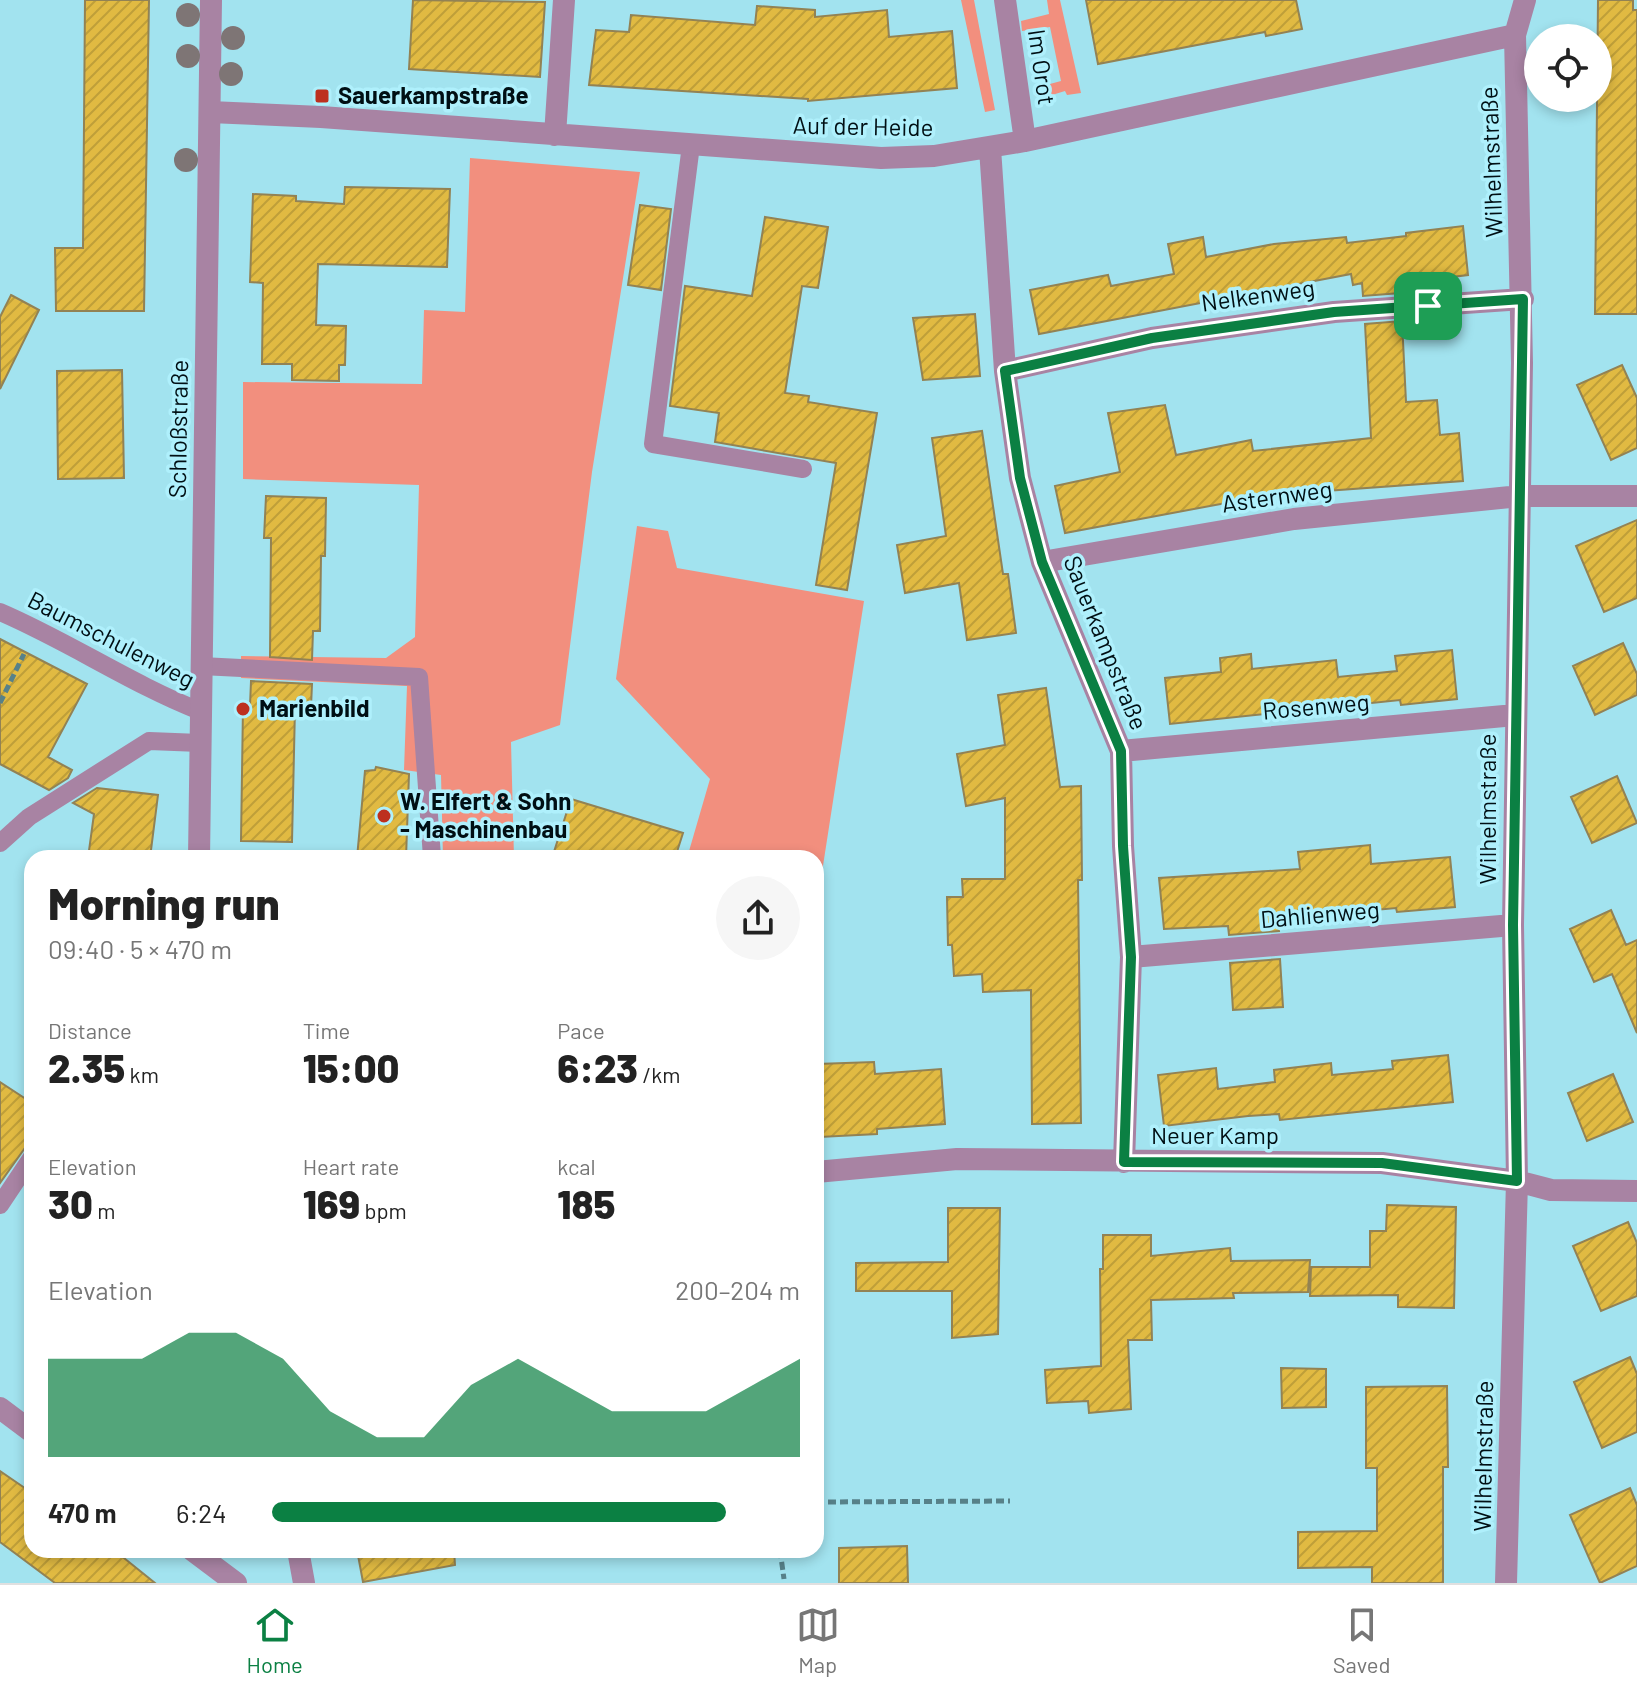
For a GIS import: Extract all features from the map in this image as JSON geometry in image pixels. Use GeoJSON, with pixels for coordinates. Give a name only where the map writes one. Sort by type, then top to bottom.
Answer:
{"type":"FeatureCollection","features":[{"type":"Feature","properties":{"kind":"street","name":"Schloßstraße"},"geometry":{"type":"LineString","coordinates":[[199,850],[211,0]]}},
{"type":"Feature","properties":{"kind":"street"},"geometry":{"type":"LineString","coordinates":[[555,135],[564,0]]}},
{"type":"Feature","properties":{"kind":"street","name":"Im Orot"},"geometry":{"type":"LineString","coordinates":[[1005,0],[1025,141]]}},
{"type":"Feature","properties":{"kind":"street"},"geometry":{"type":"LineString","coordinates":[[1515,35],[1525,0]]}},
{"type":"Feature","properties":{"kind":"street","name":"Auf der Heide"},"geometry":{"type":"LineString","coordinates":[[210,112],[321,117],[881,158],[934,156],[1025,141],[1515,35]]}},
{"type":"Feature","properties":{"kind":"street","name":"Wilhelmstraße"},"geometry":{"type":"LineString","coordinates":[[1506,1583],[1517,1181],[1513,925],[1523,299],[1515,35]]}},
{"type":"Feature","properties":{"kind":"street","name":"Sauerkampstraße"},"geometry":{"type":"LineString","coordinates":[[990,148],[1005,371],[1020,478],[1042,562],[1121,751],[1123,846],[1131,957],[1124,1162]]}},
{"type":"Feature","properties":{"kind":"street","name":"Nelkenweg"},"geometry":{"type":"LineString","coordinates":[[1005,371],[1152,338],[1334,312],[1523,299]]}},
{"type":"Feature","properties":{"kind":"street","name":"Asternweg"},"geometry":{"type":"LineString","coordinates":[[1042,562],[1294,519],[1520,496],[1637,496]]}},
{"type":"Feature","properties":{"kind":"street","name":"Rosenweg"},"geometry":{"type":"LineString","coordinates":[[1121,751],[1515,715]]}},
{"type":"Feature","properties":{"kind":"street","name":"Dahlienweg"},"geometry":{"type":"LineString","coordinates":[[1131,957],[1513,925]]}},
{"type":"Feature","properties":{"kind":"street","name":"Neuer Kamp"},"geometry":{"type":"LineString","coordinates":[[824,1171],[957,1159],[1382,1163],[1517,1181],[1551,1190],[1637,1191]]}},
{"type":"Feature","properties":{"kind":"street"},"geometry":{"type":"LineString","coordinates":[[0,1408],[24,1426]]}},
{"type":"Feature","properties":{"kind":"street"},"geometry":{"type":"LineString","coordinates":[[203,1558],[236,1583]]}},
{"type":"Feature","properties":{"kind":"street"},"geometry":{"type":"LineString","coordinates":[[299,1558],[304,1583]]}},
{"type":"Feature","properties":{"kind":"lane"},"geometry":{"type":"LineString","coordinates":[[691,145],[653,444],[803,469]]}},
{"type":"Feature","properties":{"kind":"lane","name":"Baumschulenweg"},"geometry":{"type":"LineString","coordinates":[[0,612],[200,711]]}},
{"type":"Feature","properties":{"kind":"lane"},"geometry":{"type":"LineString","coordinates":[[201,666],[419,677],[431,850]]}},
{"type":"Feature","properties":{"kind":"lane"},"geometry":{"type":"LineString","coordinates":[[0,843],[29,817],[149,741],[200,743]]}},
{"type":"Feature","properties":{"kind":"lane"},"geometry":{"type":"LineString","coordinates":[[0,1205],[24,1169]]}},
{"type":"Feature","properties":{"kind":"path"},"geometry":{"type":"LineString","coordinates":[[0,703],[37,628]]}},
{"type":"Feature","properties":{"kind":"path"},"geometry":{"type":"LineString","coordinates":[[824,1502],[1010,1501]]}},
{"type":"Feature","properties":{"kind":"path"},"geometry":{"type":"LineString","coordinates":[[781,1558],[784,1579]]}},
{"type":"Feature","properties":{"kind":"shaded area"},"geometry":{"type":"Polygon","coordinates":[[[961,0],[974,0],[995,110],[985,112],[961,0]]]}},
{"type":"Feature","properties":{"kind":"shaded area"},"geometry":{"type":"Polygon","coordinates":[[[1047,0],[1060,0],[1081,93],[1067,95],[1065,91],[1039,99],[1034,95],[1035,88],[1061,81],[1050,27],[1022,31],[1021,21],[1049,14],[1047,0]]]}},
{"type":"Feature","properties":{"kind":"shaded area"},"geometry":{"type":"Polygon","coordinates":[[[470,158],[640,172],[592,472],[560,725],[511,742],[514,850],[443,850],[441,775],[404,770],[407,686],[241,678],[241,656],[386,658],[415,637],[419,485],[243,479],[243,382],[422,384],[424,310],[465,312],[470,158]]]}},
{"type":"Feature","properties":{"kind":"shaded area"},"geometry":{"type":"Polygon","coordinates":[[[637,526],[668,531],[677,568],[864,601],[824,859],[824,850],[689,850],[710,779],[616,679],[637,526]]]}},
{"type":"Feature","properties":{"kind":"building"},"geometry":{"type":"Polygon","coordinates":[[[85,0],[149,0],[144,311],[56,311],[55,248],[83,248],[85,0]]]}},
{"type":"Feature","properties":{"kind":"building"},"geometry":{"type":"Polygon","coordinates":[[[413,0],[545,2],[540,77],[409,69],[413,0]]]}},
{"type":"Feature","properties":{"kind":"building"},"geometry":{"type":"Polygon","coordinates":[[[1086,0],[1296,0],[1302,29],[1266,36],[1265,32],[1098,64],[1086,0]]]}},
{"type":"Feature","properties":{"kind":"building"},"geometry":{"type":"Polygon","coordinates":[[[1598,0],[1633,0],[1633,10],[1637,10],[1637,314],[1595,314],[1597,112],[1612,112],[1612,24],[1598,24],[1598,0]]]}},
{"type":"Feature","properties":{"kind":"building"},"geometry":{"type":"Polygon","coordinates":[[[757,6],[815,10],[815,17],[887,10],[889,37],[952,31],[957,88],[808,101],[589,85],[596,30],[629,32],[631,15],[755,25],[757,6]]]}},
{"type":"Feature","properties":{"kind":"building"},"geometry":{"type":"Polygon","coordinates":[[[345,187],[450,189],[447,267],[318,264],[316,325],[346,326],[345,365],[339,365],[339,381],[292,380],[292,364],[262,364],[263,283],[250,282],[253,194],[296,196],[296,201],[344,204],[345,187]]]}},
{"type":"Feature","properties":{"kind":"building"},"geometry":{"type":"Polygon","coordinates":[[[640,205],[671,209],[661,290],[628,285],[640,205]]]}},
{"type":"Feature","properties":{"kind":"building"},"geometry":{"type":"Polygon","coordinates":[[[765,217],[828,227],[818,288],[802,286],[785,393],[809,396],[808,402],[877,413],[847,590],[816,585],[836,463],[715,442],[719,413],[670,406],[685,286],[752,296],[765,217]]]}},
{"type":"Feature","properties":{"kind":"building"},"geometry":{"type":"Polygon","coordinates":[[[1463,226],[1468,275],[1400,283],[1400,293],[1363,296],[1362,283],[1353,285],[1351,274],[1039,334],[1030,290],[1108,275],[1111,286],[1174,274],[1168,244],[1203,237],[1206,257],[1274,244],[1346,237],[1347,243],[1463,226]]]}},
{"type":"Feature","properties":{"kind":"building"},"geometry":{"type":"Polygon","coordinates":[[[11,295],[39,310],[0,389],[0,317],[11,295]]]}},
{"type":"Feature","properties":{"kind":"building"},"geometry":{"type":"Polygon","coordinates":[[[975,314],[980,376],[923,380],[913,318],[975,314]]]}},
{"type":"Feature","properties":{"kind":"building"},"geometry":{"type":"Polygon","coordinates":[[[1402,321],[1406,402],[1437,400],[1440,435],[1459,433],[1463,481],[1269,495],[1065,533],[1055,486],[1120,472],[1108,413],[1165,405],[1176,455],[1251,440],[1253,451],[1371,438],[1365,324],[1402,321]]]}},
{"type":"Feature","properties":{"kind":"building"},"geometry":{"type":"Polygon","coordinates":[[[1622,365],[1637,398],[1637,448],[1611,460],[1577,385],[1622,365]]]}},
{"type":"Feature","properties":{"kind":"building"},"geometry":{"type":"Polygon","coordinates":[[[122,370],[124,478],[58,479],[57,371],[122,370]]]}},
{"type":"Feature","properties":{"kind":"building"},"geometry":{"type":"Polygon","coordinates":[[[982,431],[1003,574],[1008,574],[1016,633],[967,640],[959,583],[905,593],[897,545],[946,536],[932,438],[982,431]]]}},
{"type":"Feature","properties":{"kind":"building"},"geometry":{"type":"Polygon","coordinates":[[[266,496],[326,498],[320,631],[313,631],[312,660],[270,657],[271,538],[264,538],[266,496]]]}},
{"type":"Feature","properties":{"kind":"building"},"geometry":{"type":"Polygon","coordinates":[[[1637,520],[1637,598],[1604,612],[1576,546],[1637,520]]]}},
{"type":"Feature","properties":{"kind":"building"},"geometry":{"type":"Polygon","coordinates":[[[0,639],[87,684],[48,757],[72,770],[68,778],[49,790],[0,764],[0,639]]]}},
{"type":"Feature","properties":{"kind":"building"},"geometry":{"type":"Polygon","coordinates":[[[1623,643],[1637,674],[1637,695],[1595,715],[1573,666],[1623,643]]]}},
{"type":"Feature","properties":{"kind":"building"},"geometry":{"type":"Polygon","coordinates":[[[1452,650],[1457,699],[1401,705],[1400,700],[1170,724],[1165,678],[1221,672],[1220,658],[1251,654],[1252,669],[1336,660],[1338,677],[1397,671],[1395,656],[1452,650]]]}},
{"type":"Feature","properties":{"kind":"building"},"geometry":{"type":"Polygon","coordinates":[[[251,681],[312,684],[311,707],[295,707],[292,842],[241,841],[243,706],[250,706],[251,681]]]}},
{"type":"Feature","properties":{"kind":"building"},"geometry":{"type":"Polygon","coordinates":[[[1046,688],[1060,787],[1081,786],[1082,880],[1078,880],[1081,1123],[1032,1124],[1031,990],[983,992],[982,974],[954,976],[952,945],[948,945],[947,897],[963,897],[962,879],[1005,879],[1005,798],[966,806],[957,754],[1005,745],[998,695],[1046,688]]]}},
{"type":"Feature","properties":{"kind":"building","name":"W. Elfert & Sohn - Maschinenbau"},"geometry":{"type":"Polygon","coordinates":[[[376,767],[409,774],[406,850],[358,850],[365,771],[375,770],[376,767]]]}},
{"type":"Feature","properties":{"kind":"building"},"geometry":{"type":"Polygon","coordinates":[[[1617,776],[1637,823],[1592,843],[1571,797],[1617,776]]]}},
{"type":"Feature","properties":{"kind":"building"},"geometry":{"type":"Polygon","coordinates":[[[97,788],[158,795],[151,850],[89,850],[94,814],[73,803],[97,788]]]}},
{"type":"Feature","properties":{"kind":"building"},"geometry":{"type":"Polygon","coordinates":[[[571,799],[683,833],[678,850],[555,850],[571,799]]]}},
{"type":"Feature","properties":{"kind":"building"},"geometry":{"type":"Polygon","coordinates":[[[1370,845],[1371,864],[1450,857],[1455,907],[1397,912],[1396,908],[1278,919],[1279,931],[1229,935],[1228,926],[1164,929],[1159,878],[1300,869],[1298,852],[1370,845]]]}},
{"type":"Feature","properties":{"kind":"building"},"geometry":{"type":"Polygon","coordinates":[[[1611,910],[1626,945],[1637,940],[1637,1033],[1612,974],[1594,982],[1570,929],[1611,910]]]}},
{"type":"Feature","properties":{"kind":"building"},"geometry":{"type":"Polygon","coordinates":[[[1280,959],[1283,1007],[1233,1010],[1230,963],[1280,959]]]}},
{"type":"Feature","properties":{"kind":"building"},"geometry":{"type":"Polygon","coordinates":[[[1448,1055],[1453,1102],[1280,1120],[1279,1114],[1164,1126],[1158,1075],[1216,1068],[1218,1089],[1275,1082],[1274,1070],[1331,1063],[1332,1075],[1393,1069],[1392,1061],[1448,1055]]]}},
{"type":"Feature","properties":{"kind":"building"},"geometry":{"type":"Polygon","coordinates":[[[874,1062],[875,1074],[941,1069],[945,1124],[877,1129],[877,1134],[824,1137],[824,1064],[874,1062]]]}},
{"type":"Feature","properties":{"kind":"building"},"geometry":{"type":"Polygon","coordinates":[[[1613,1074],[1633,1122],[1587,1141],[1568,1093],[1613,1074]]]}},
{"type":"Feature","properties":{"kind":"building"},"geometry":{"type":"Polygon","coordinates":[[[0,1082],[24,1098],[24,1149],[0,1183],[0,1082]]]}},
{"type":"Feature","properties":{"kind":"building"},"geometry":{"type":"Polygon","coordinates":[[[1387,1205],[1456,1207],[1454,1308],[1398,1307],[1398,1295],[1310,1296],[1311,1267],[1370,1267],[1370,1231],[1386,1231],[1387,1205]]]}},
{"type":"Feature","properties":{"kind":"building"},"geometry":{"type":"Polygon","coordinates":[[[948,1208],[1000,1208],[998,1334],[952,1338],[952,1291],[856,1291],[856,1263],[948,1262],[948,1208]]]}},
{"type":"Feature","properties":{"kind":"building"},"geometry":{"type":"Polygon","coordinates":[[[1628,1222],[1637,1243],[1637,1296],[1601,1311],[1573,1246],[1628,1222]]]}},
{"type":"Feature","properties":{"kind":"building"},"geometry":{"type":"Polygon","coordinates":[[[1103,1235],[1151,1235],[1151,1256],[1230,1248],[1231,1261],[1310,1260],[1308,1292],[1233,1293],[1234,1298],[1151,1300],[1152,1340],[1128,1340],[1131,1409],[1089,1413],[1088,1401],[1047,1403],[1045,1370],[1101,1366],[1100,1269],[1103,1269],[1103,1235]]]}},
{"type":"Feature","properties":{"kind":"building"},"geometry":{"type":"Polygon","coordinates":[[[1630,1357],[1637,1374],[1637,1432],[1602,1448],[1574,1382],[1630,1357]]]}},
{"type":"Feature","properties":{"kind":"building"},"geometry":{"type":"Polygon","coordinates":[[[1281,1368],[1326,1369],[1326,1407],[1282,1408],[1281,1368]]]}},
{"type":"Feature","properties":{"kind":"building"},"geometry":{"type":"Polygon","coordinates":[[[1447,1386],[1448,1467],[1443,1467],[1443,1583],[1372,1583],[1372,1567],[1298,1568],[1298,1532],[1377,1531],[1377,1468],[1366,1468],[1366,1387],[1447,1386]]]}},
{"type":"Feature","properties":{"kind":"building"},"geometry":{"type":"Polygon","coordinates":[[[0,1471],[24,1488],[24,1558],[124,1558],[155,1583],[55,1583],[0,1542],[0,1471]]]}},
{"type":"Feature","properties":{"kind":"building"},"geometry":{"type":"Polygon","coordinates":[[[1630,1488],[1637,1505],[1637,1566],[1600,1583],[1570,1515],[1630,1488]]]}},
{"type":"Feature","properties":{"kind":"building"},"geometry":{"type":"Polygon","coordinates":[[[907,1546],[908,1583],[839,1583],[839,1548],[907,1546]]]}},
{"type":"Feature","properties":{"kind":"building"},"geometry":{"type":"Polygon","coordinates":[[[358,1558],[455,1558],[455,1565],[363,1582],[358,1558]]]}},
{"type":"Feature","properties":{"kind":"place","name":"Sauerkampstraße"},"geometry":{"type":"Point","coordinates":[322,96]}},
{"type":"Feature","properties":{"kind":"place","name":"Marienbild"},"geometry":{"type":"Point","coordinates":[243,709]}},
{"type":"Feature","properties":{"kind":"place","name":"W. Elfert & Sohn - Maschinenbau"},"geometry":{"type":"Point","coordinates":[384,816]}},
{"type":"Feature","properties":{"kind":"route"},"geometry":{"type":"LineString","coordinates":[[1523,299],[1513,925],[1517,1181],[1382,1163],[1124,1162],[1131,957],[1123,846],[1121,751],[1042,562],[1020,478],[1005,371],[1152,338],[1334,312],[1428,306],[1523,299]]}}]}
